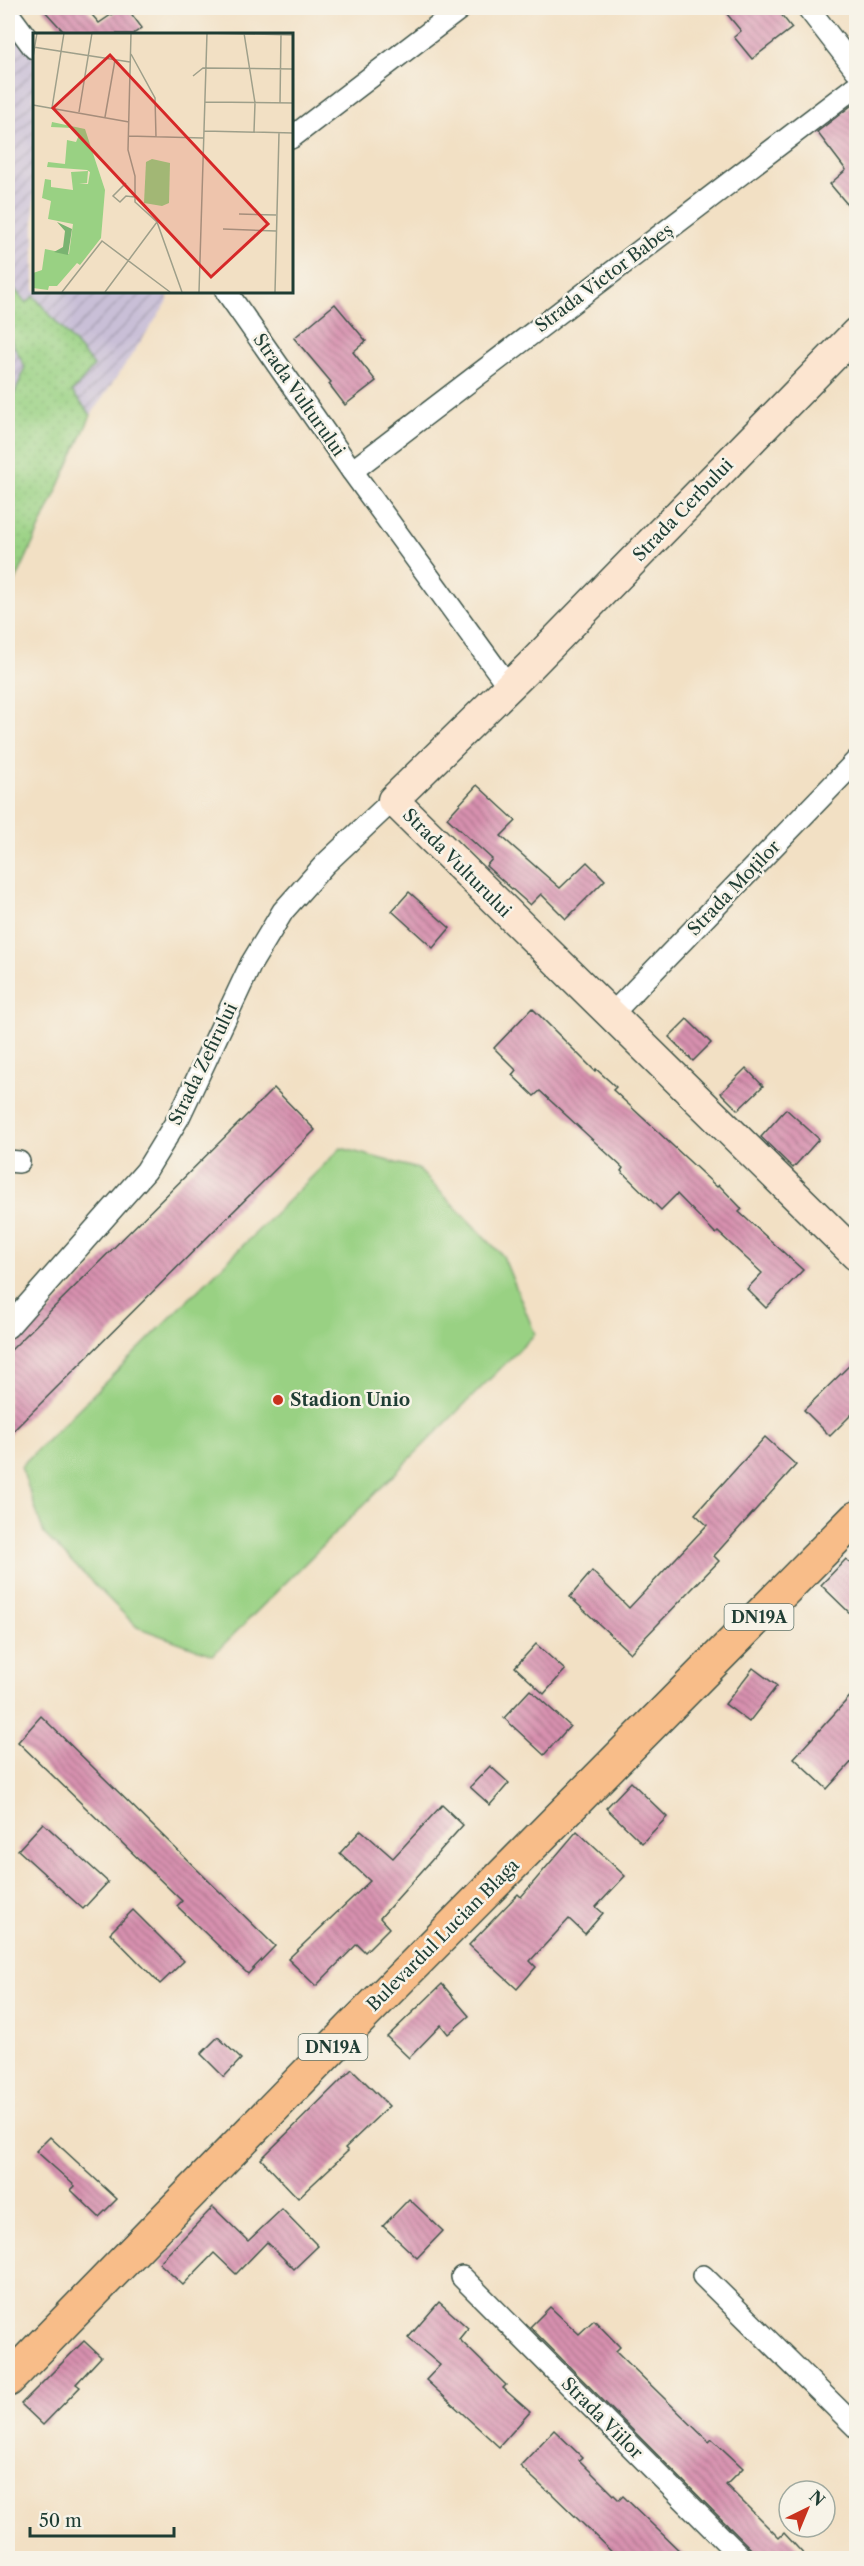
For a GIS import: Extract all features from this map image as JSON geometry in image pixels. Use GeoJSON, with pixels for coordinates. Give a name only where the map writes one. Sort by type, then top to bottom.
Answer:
{"type":"FeatureCollection","features":[{"type":"Feature","properties":{"kind":"main road","name":"Bulevardul Lucian Blaga"},"geometry":{"type":"LineString","coordinates":[[8,2380],[370,2009],[856,1518]]}},
{"type":"Feature","properties":{"kind":"street"},"geometry":{"type":"LineString","coordinates":[[292,137],[461,8]]}},
{"type":"Feature","properties":{"kind":"street"},"geometry":{"type":"LineString","coordinates":[[808,8],[856,70]]}},
{"type":"Feature","properties":{"kind":"street"},"geometry":{"type":"LineString","coordinates":[[8,13],[33,47]]}},
{"type":"Feature","properties":{"kind":"street","name":"Strada Victor Babeș"},"geometry":{"type":"LineString","coordinates":[[352,471],[856,86]]}},
{"type":"Feature","properties":{"kind":"street","name":"Strada Vulturului"},"geometry":{"type":"LineString","coordinates":[[227,292],[352,471],[509,687],[393,800],[856,1255]]}},
{"type":"Feature","properties":{"kind":"street","name":"Strada Cerbului"},"geometry":{"type":"LineString","coordinates":[[509,687],[856,333]]}},
{"type":"Feature","properties":{"kind":"street","name":"Strada Moților"},"geometry":{"type":"LineString","coordinates":[[611,1015],[856,760]]}},
{"type":"Feature","properties":{"kind":"street","name":"Strada Zefirului"},"geometry":{"type":"LineString","coordinates":[[8,1327],[146,1171],[179,1117],[251,964],[283,911],[325,864],[393,800]]}},
{"type":"Feature","properties":{"kind":"street"},"geometry":{"type":"LineString","coordinates":[[703,2276],[856,2427]]}},
{"type":"Feature","properties":{"kind":"street","name":"Strada Viilor"},"geometry":{"type":"LineString","coordinates":[[462,2277],[742,2559]]}},
{"type":"Feature","properties":{"kind":"shaded area"},"geometry":{"type":"Polygon","coordinates":[[[8,8],[33,41],[33,292],[168,292],[168,301],[91,415],[8,598],[8,8]]]}},
{"type":"Feature","properties":{"kind":"green space"},"geometry":{"type":"Polygon","coordinates":[[[8,281],[26,303],[34,296],[94,366],[72,392],[91,415],[8,598],[8,412],[25,367],[8,334],[8,281]]]}},
{"type":"Feature","properties":{"kind":"green space","name":"Stadion Unio"},"geometry":{"type":"Polygon","coordinates":[[[341,1148],[418,1169],[503,1256],[535,1334],[213,1655],[137,1627],[44,1534],[21,1466],[341,1148]]]}},
{"type":"Feature","properties":{"kind":"building"},"geometry":{"type":"Polygon","coordinates":[[[42,8],[86,8],[99,23],[121,8],[127,8],[142,28],[134,33],[65,33],[42,8]]]}},
{"type":"Feature","properties":{"kind":"building"},"geometry":{"type":"Polygon","coordinates":[[[722,8],[776,8],[792,28],[752,59],[734,37],[741,31],[722,8]]]}},
{"type":"Feature","properties":{"kind":"building"},"geometry":{"type":"Polygon","coordinates":[[[856,102],[856,196],[847,204],[830,184],[846,170],[817,132],[856,102]]]}},
{"type":"Feature","properties":{"kind":"building"},"geometry":{"type":"Polygon","coordinates":[[[335,304],[366,341],[353,352],[376,381],[345,405],[329,384],[331,382],[294,338],[335,304]]]}},
{"type":"Feature","properties":{"kind":"building"},"geometry":{"type":"Polygon","coordinates":[[[477,785],[516,821],[501,836],[560,888],[587,862],[605,880],[566,919],[541,894],[530,905],[486,866],[492,859],[447,818],[477,785]]]}},
{"type":"Feature","properties":{"kind":"building"},"geometry":{"type":"Polygon","coordinates":[[[409,892],[450,928],[433,948],[392,911],[409,892]]]}},
{"type":"Feature","properties":{"kind":"building"},"geometry":{"type":"Polygon","coordinates":[[[532,1008],[595,1071],[596,1069],[616,1087],[613,1090],[717,1187],[719,1185],[742,1209],[739,1212],[803,1270],[766,1308],[747,1289],[762,1273],[718,1232],[716,1234],[677,1194],[661,1210],[621,1171],[623,1168],[540,1091],[534,1096],[512,1075],[516,1070],[494,1048],[532,1008]]]}},
{"type":"Feature","properties":{"kind":"building"},"geometry":{"type":"Polygon","coordinates":[[[687,1019],[711,1043],[693,1061],[669,1037],[687,1019]]]}},
{"type":"Feature","properties":{"kind":"building"},"geometry":{"type":"Polygon","coordinates":[[[746,1068],[763,1086],[738,1110],[721,1093],[746,1068]]]}},
{"type":"Feature","properties":{"kind":"building"},"geometry":{"type":"Polygon","coordinates":[[[274,1088],[315,1130],[8,1436],[8,1353],[274,1088]]]}},
{"type":"Feature","properties":{"kind":"building"},"geometry":{"type":"Polygon","coordinates":[[[786,1109],[819,1139],[793,1168],[761,1137],[786,1109]]]}},
{"type":"Feature","properties":{"kind":"building"},"geometry":{"type":"Polygon","coordinates":[[[856,1359],[856,1410],[830,1436],[804,1410],[856,1359]]]}},
{"type":"Feature","properties":{"kind":"building"},"geometry":{"type":"Polygon","coordinates":[[[765,1437],[796,1465],[714,1556],[719,1561],[630,1653],[570,1597],[592,1571],[629,1608],[707,1525],[695,1514],[765,1437]]]}},
{"type":"Feature","properties":{"kind":"building"},"geometry":{"type":"Polygon","coordinates":[[[846,1559],[856,1569],[856,1619],[821,1585],[846,1559]]]}},
{"type":"Feature","properties":{"kind":"building"},"geometry":{"type":"Polygon","coordinates":[[[536,1644],[565,1670],[544,1694],[515,1667],[536,1644]]]}},
{"type":"Feature","properties":{"kind":"building"},"geometry":{"type":"Polygon","coordinates":[[[753,1668],[777,1686],[749,1722],[725,1704],[753,1668]]]}},
{"type":"Feature","properties":{"kind":"building"},"geometry":{"type":"Polygon","coordinates":[[[530,1690],[570,1726],[544,1755],[504,1718],[530,1690]]]}},
{"type":"Feature","properties":{"kind":"building"},"geometry":{"type":"Polygon","coordinates":[[[856,1690],[856,1757],[827,1789],[794,1758],[856,1690]]]}},
{"type":"Feature","properties":{"kind":"building"},"geometry":{"type":"Polygon","coordinates":[[[41,1716],[275,1946],[248,1974],[177,1906],[182,1901],[18,1742],[41,1716]]]}},
{"type":"Feature","properties":{"kind":"building"},"geometry":{"type":"Polygon","coordinates":[[[490,1766],[509,1783],[490,1805],[470,1787],[490,1766]]]}},
{"type":"Feature","properties":{"kind":"building"},"geometry":{"type":"Polygon","coordinates":[[[631,1782],[667,1817],[642,1843],[606,1808],[631,1782]]]}},
{"type":"Feature","properties":{"kind":"building"},"geometry":{"type":"Polygon","coordinates":[[[442,1805],[463,1825],[380,1918],[389,1928],[365,1952],[357,1944],[316,1986],[288,1959],[370,1881],[340,1853],[361,1830],[393,1858],[442,1805]]]}},
{"type":"Feature","properties":{"kind":"building"},"geometry":{"type":"Polygon","coordinates":[[[43,1823],[108,1882],[83,1909],[18,1850],[43,1823]]]}},
{"type":"Feature","properties":{"kind":"building"},"geometry":{"type":"Polygon","coordinates":[[[577,1831],[625,1876],[596,1907],[603,1913],[585,1934],[569,1919],[530,1961],[536,1967],[517,1989],[469,1945],[518,1894],[521,1897],[577,1831]]]}},
{"type":"Feature","properties":{"kind":"building"},"geometry":{"type":"Polygon","coordinates":[[[133,1910],[184,1961],[160,1984],[110,1933],[133,1910]]]}},
{"type":"Feature","properties":{"kind":"building"},"geometry":{"type":"Polygon","coordinates":[[[442,1984],[469,2016],[448,2034],[441,2025],[409,2058],[387,2037],[442,1984]]]}},
{"type":"Feature","properties":{"kind":"building"},"geometry":{"type":"Polygon","coordinates":[[[218,2037],[241,2059],[224,2077],[201,2054],[218,2037]]]}},
{"type":"Feature","properties":{"kind":"building"},"geometry":{"type":"Polygon","coordinates":[[[352,2069],[389,2106],[345,2148],[348,2151],[298,2198],[261,2159],[352,2069]]]}},
{"type":"Feature","properties":{"kind":"building"},"geometry":{"type":"Polygon","coordinates":[[[50,2137],[117,2199],[99,2217],[71,2190],[75,2186],[36,2151],[50,2137]]]}},
{"type":"Feature","properties":{"kind":"building"},"geometry":{"type":"Polygon","coordinates":[[[409,2199],[443,2231],[417,2258],[383,2226],[409,2199]]]}},
{"type":"Feature","properties":{"kind":"building"},"geometry":{"type":"Polygon","coordinates":[[[213,2207],[248,2241],[282,2209],[318,2246],[294,2269],[267,2242],[236,2274],[214,2253],[183,2285],[159,2263],[213,2207]]]}},
{"type":"Feature","properties":{"kind":"building"},"geometry":{"type":"Polygon","coordinates":[[[439,2302],[468,2328],[459,2339],[506,2385],[503,2388],[530,2412],[499,2447],[426,2380],[440,2365],[408,2338],[439,2302]]]}},
{"type":"Feature","properties":{"kind":"building"},"geometry":{"type":"Polygon","coordinates":[[[550,2307],[579,2334],[594,2320],[620,2347],[616,2351],[709,2442],[712,2439],[743,2468],[726,2485],[777,2536],[777,2539],[790,2539],[808,2559],[754,2559],[751,2549],[530,2327],[550,2307]]]}},
{"type":"Feature","properties":{"kind":"building"},"geometry":{"type":"Polygon","coordinates":[[[84,2341],[101,2357],[76,2384],[80,2387],[43,2425],[21,2404],[84,2341]]]}},
{"type":"Feature","properties":{"kind":"building"},"geometry":{"type":"Polygon","coordinates":[[[554,2430],[582,2457],[579,2460],[619,2500],[623,2496],[688,2559],[619,2559],[520,2466],[554,2430]]]}},
{"type":"Feature","properties":{"kind":"place","name":"Stadion Unio"},"geometry":{"type":"Point","coordinates":[278,1400]}}]}
